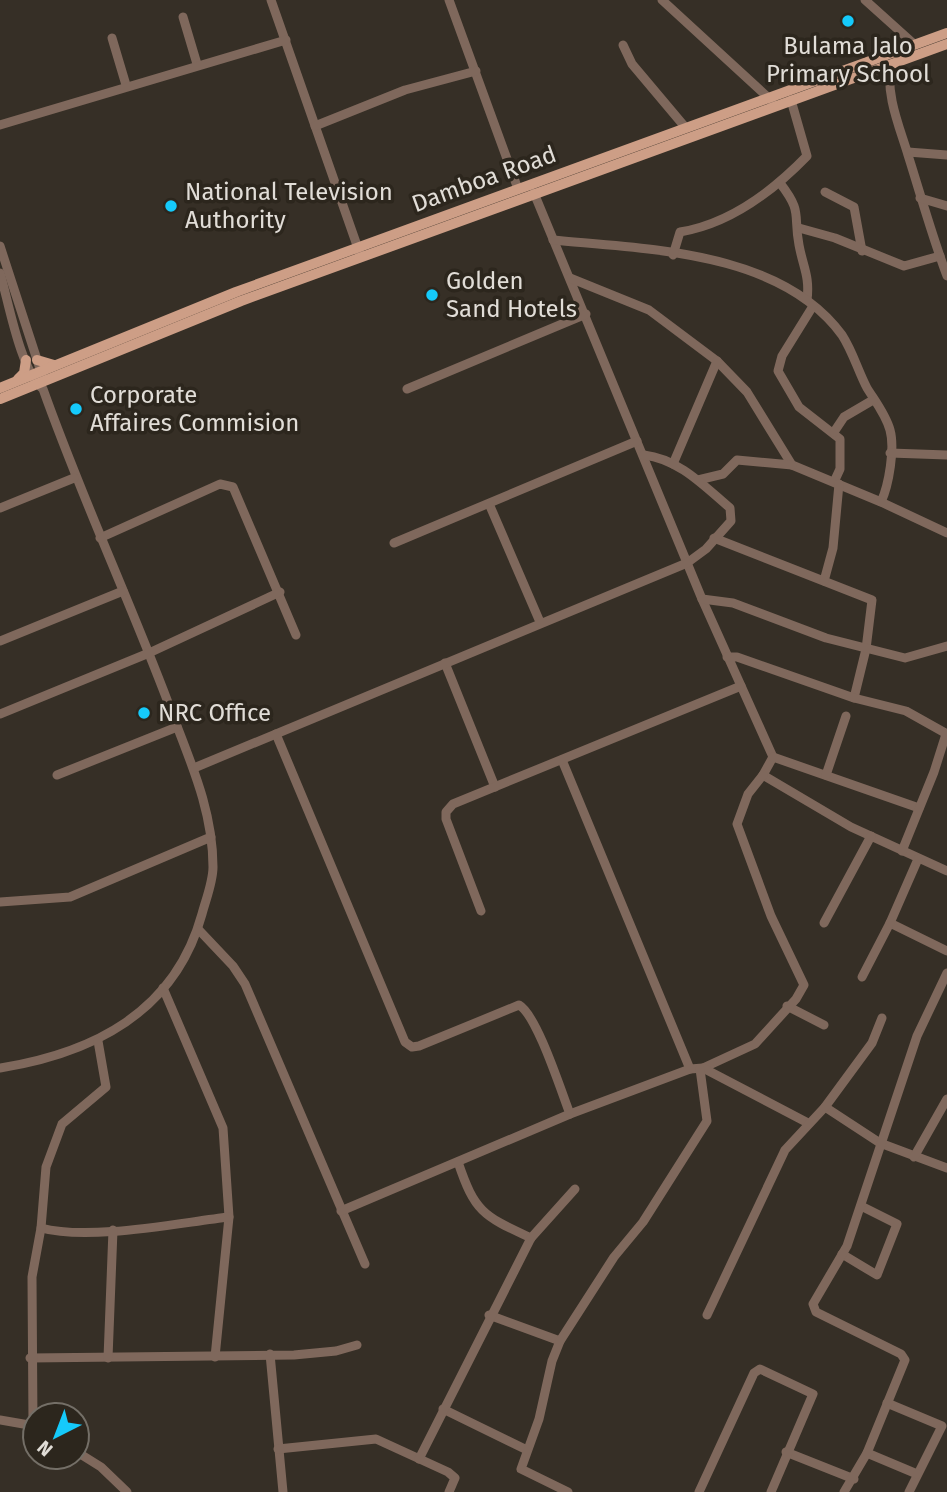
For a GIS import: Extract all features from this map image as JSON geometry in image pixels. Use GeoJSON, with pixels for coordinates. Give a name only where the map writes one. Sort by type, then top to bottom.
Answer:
{"type":"FeatureCollection","features":[{"type":"Feature","properties":{"kind":"main road","name":"Damboa Road"},"geometry":{"type":"LineString","coordinates":[[0,388],[15,382],[40,380],[61,364],[236,292],[534,193],[947,33]]}},
{"type":"Feature","properties":{"kind":"main road","name":"Damboa Road"},"geometry":{"type":"LineString","coordinates":[[0,399],[40,380],[519,188],[685,127],[772,101],[791,100],[947,44]]}},
{"type":"Feature","properties":{"kind":"main road"},"geometry":{"type":"LineString","coordinates":[[15,382],[31,360],[50,366],[61,364]]}},
{"type":"Feature","properties":{"kind":"street"},"geometry":{"type":"LineString","coordinates":[[271,0],[360,253]]}},
{"type":"Feature","properties":{"kind":"street"},"geometry":{"type":"LineString","coordinates":[[450,0],[519,188]]}},
{"type":"Feature","properties":{"kind":"street"},"geometry":{"type":"LineString","coordinates":[[663,0],[772,101]]}},
{"type":"Feature","properties":{"kind":"street"},"geometry":{"type":"LineString","coordinates":[[865,0],[914,44]]}},
{"type":"Feature","properties":{"kind":"street"},"geometry":{"type":"LineString","coordinates":[[183,17],[197,64]]}},
{"type":"Feature","properties":{"kind":"street"},"geometry":{"type":"LineString","coordinates":[[112,37],[126,85]]}},
{"type":"Feature","properties":{"kind":"street"},"geometry":{"type":"LineString","coordinates":[[0,125],[126,85],[286,40]]}},
{"type":"Feature","properties":{"kind":"street"},"geometry":{"type":"LineString","coordinates":[[622,45],[632,64],[685,127]]}},
{"type":"Feature","properties":{"kind":"street"},"geometry":{"type":"LineString","coordinates":[[891,64],[894,108],[920,198],[947,276]]}},
{"type":"Feature","properties":{"kind":"street"},"geometry":{"type":"LineString","coordinates":[[316,126],[405,90],[476,71]]}},
{"type":"Feature","properties":{"kind":"street"},"geometry":{"type":"LineString","coordinates":[[674,255],[680,232],[719,223],[780,183],[807,156],[791,100]]}},
{"type":"Feature","properties":{"kind":"street"},"geometry":{"type":"LineString","coordinates":[[908,152],[947,155]]}},
{"type":"Feature","properties":{"kind":"street"},"geometry":{"type":"LineString","coordinates":[[780,183],[796,204],[799,244],[808,273],[810,303],[782,356],[778,372],[799,407],[818,424],[834,432],[839,439],[833,548],[824,581]]}},
{"type":"Feature","properties":{"kind":"street"},"geometry":{"type":"LineString","coordinates":[[825,192],[854,207],[862,251]]}},
{"type":"Feature","properties":{"kind":"street"},"geometry":{"type":"LineString","coordinates":[[534,193],[702,599],[773,757],[919,808]]}},
{"type":"Feature","properties":{"kind":"street"},"geometry":{"type":"LineString","coordinates":[[920,198],[947,206]]}},
{"type":"Feature","properties":{"kind":"street"},"geometry":{"type":"LineString","coordinates":[[799,228],[835,238],[904,266],[940,256]]}},
{"type":"Feature","properties":{"kind":"street"},"geometry":{"type":"LineString","coordinates":[[553,240],[674,255],[767,277],[810,303],[841,334],[891,432],[890,484],[881,502]]}},
{"type":"Feature","properties":{"kind":"street"},"geometry":{"type":"LineString","coordinates":[[0,246],[31,360]]}},
{"type":"Feature","properties":{"kind":"street"},"geometry":{"type":"LineString","coordinates":[[0,273],[74,478],[149,653],[194,768],[211,836],[214,871],[198,929],[163,988],[133,1019],[98,1041],[52,1057],[0,1068]]}},
{"type":"Feature","properties":{"kind":"street"},"geometry":{"type":"LineString","coordinates":[[570,278],[649,310],[717,361],[747,391],[792,465]]}},
{"type":"Feature","properties":{"kind":"street"},"geometry":{"type":"LineString","coordinates":[[407,389],[586,314]]}},
{"type":"Feature","properties":{"kind":"street"},"geometry":{"type":"LineString","coordinates":[[673,464],[717,361]]}},
{"type":"Feature","properties":{"kind":"street"},"geometry":{"type":"LineString","coordinates":[[834,432],[844,416],[873,400]]}},
{"type":"Feature","properties":{"kind":"street"},"geometry":{"type":"LineString","coordinates":[[394,543],[489,506],[638,442]]}},
{"type":"Feature","properties":{"kind":"street"},"geometry":{"type":"LineString","coordinates":[[890,453],[947,455]]}},
{"type":"Feature","properties":{"kind":"street"},"geometry":{"type":"LineString","coordinates":[[194,768],[687,563],[731,521],[730,509],[698,480],[673,464],[658,457],[643,455]]}},
{"type":"Feature","properties":{"kind":"street"},"geometry":{"type":"LineString","coordinates":[[698,480],[723,474],[737,460],[792,465],[947,533]]}},
{"type":"Feature","properties":{"kind":"street"},"geometry":{"type":"LineString","coordinates":[[0,508],[74,478]]}},
{"type":"Feature","properties":{"kind":"street"},"geometry":{"type":"LineString","coordinates":[[100,538],[220,484],[228,484],[233,487],[280,592],[296,635]]}},
{"type":"Feature","properties":{"kind":"street"},"geometry":{"type":"LineString","coordinates":[[489,506],[540,622]]}},
{"type":"Feature","properties":{"kind":"street"},"geometry":{"type":"LineString","coordinates":[[714,538],[872,600],[866,649],[854,698]]}},
{"type":"Feature","properties":{"kind":"street"},"geometry":{"type":"LineString","coordinates":[[0,641],[123,591]]}},
{"type":"Feature","properties":{"kind":"street"},"geometry":{"type":"LineString","coordinates":[[0,714],[149,653],[280,592]]}},
{"type":"Feature","properties":{"kind":"street"},"geometry":{"type":"LineString","coordinates":[[702,599],[733,603],[826,638],[905,658],[947,646]]}},
{"type":"Feature","properties":{"kind":"street"},"geometry":{"type":"LineString","coordinates":[[727,657],[755,662],[854,698],[906,711],[946,734],[902,851]]}},
{"type":"Feature","properties":{"kind":"street"},"geometry":{"type":"LineString","coordinates":[[445,663],[495,787]]}},
{"type":"Feature","properties":{"kind":"street"},"geometry":{"type":"LineString","coordinates":[[481,911],[446,819],[446,812],[453,804],[741,685]]}},
{"type":"Feature","properties":{"kind":"street"},"geometry":{"type":"LineString","coordinates":[[826,775],[846,716]]}},
{"type":"Feature","properties":{"kind":"street"},"geometry":{"type":"LineString","coordinates":[[57,775],[177,727]]}},
{"type":"Feature","properties":{"kind":"street"},"geometry":{"type":"LineString","coordinates":[[276,734],[405,1042],[412,1047],[419,1046],[519,1005],[527,1009],[537,1029],[570,1114]]}},
{"type":"Feature","properties":{"kind":"street"},"geometry":{"type":"LineString","coordinates":[[341,1211],[570,1114],[698,1069],[755,1044],[796,999],[804,985],[771,916],[737,824],[748,794],[773,757]]}},
{"type":"Feature","properties":{"kind":"street"},"geometry":{"type":"LineString","coordinates":[[562,760],[698,1069],[707,1121],[643,1222],[614,1257],[560,1342],[521,1469],[568,1492]]}},
{"type":"Feature","properties":{"kind":"street"},"geometry":{"type":"LineString","coordinates":[[763,775],[871,836],[947,871]]}},
{"type":"Feature","properties":{"kind":"street"},"geometry":{"type":"LineString","coordinates":[[0,902],[70,897],[211,836]]}},
{"type":"Feature","properties":{"kind":"street"},"geometry":{"type":"LineString","coordinates":[[824,923],[871,836]]}},
{"type":"Feature","properties":{"kind":"street"},"geometry":{"type":"LineString","coordinates":[[862,977],[890,923],[918,859]]}},
{"type":"Feature","properties":{"kind":"street"},"geometry":{"type":"LineString","coordinates":[[890,923],[947,951]]}},
{"type":"Feature","properties":{"kind":"street"},"geometry":{"type":"LineString","coordinates":[[198,929],[233,966],[245,984],[365,1264]]}},
{"type":"Feature","properties":{"kind":"street"},"geometry":{"type":"LineString","coordinates":[[845,1492],[867,1453],[905,1360],[901,1354],[814,1310],[813,1304],[842,1254],[861,1206],[917,1036],[947,972]]}},
{"type":"Feature","properties":{"kind":"street"},"geometry":{"type":"LineString","coordinates":[[163,988],[223,1128],[229,1217],[215,1357]]}},
{"type":"Feature","properties":{"kind":"street"},"geometry":{"type":"LineString","coordinates":[[788,1006],[824,1024]]}},
{"type":"Feature","properties":{"kind":"street"},"geometry":{"type":"LineString","coordinates":[[707,1315],[785,1150],[825,1107],[872,1043],[883,1018]]}},
{"type":"Feature","properties":{"kind":"street"},"geometry":{"type":"LineString","coordinates":[[33,1401],[30,1358],[32,1277],[41,1228],[46,1167],[62,1124],[106,1087],[98,1041]]}},
{"type":"Feature","properties":{"kind":"street"},"geometry":{"type":"LineString","coordinates":[[698,1069],[808,1123]]}},
{"type":"Feature","properties":{"kind":"street"},"geometry":{"type":"LineString","coordinates":[[914,1157],[947,1099]]}},
{"type":"Feature","properties":{"kind":"street"},"geometry":{"type":"LineString","coordinates":[[825,1107],[880,1143],[947,1168]]}},
{"type":"Feature","properties":{"kind":"street"},"geometry":{"type":"LineString","coordinates":[[458,1162],[469,1197],[480,1209],[497,1222],[531,1238]]}},
{"type":"Feature","properties":{"kind":"street"},"geometry":{"type":"LineString","coordinates":[[419,1458],[489,1315],[531,1238],[575,1189]]}},
{"type":"Feature","properties":{"kind":"street"},"geometry":{"type":"LineString","coordinates":[[842,1254],[877,1275],[887,1255],[897,1224],[861,1206]]}},
{"type":"Feature","properties":{"kind":"street"},"geometry":{"type":"LineString","coordinates":[[41,1228],[54,1231],[113,1230],[229,1217]]}},
{"type":"Feature","properties":{"kind":"street"},"geometry":{"type":"LineString","coordinates":[[108,1358],[113,1230]]}},
{"type":"Feature","properties":{"kind":"street"},"geometry":{"type":"LineString","coordinates":[[489,1315],[560,1342]]}},
{"type":"Feature","properties":{"kind":"street"},"geometry":{"type":"LineString","coordinates":[[30,1358],[215,1357],[336,1351],[357,1345]]}},
{"type":"Feature","properties":{"kind":"street"},"geometry":{"type":"LineString","coordinates":[[270,1354],[283,1492]]}},
{"type":"Feature","properties":{"kind":"street"},"geometry":{"type":"LineString","coordinates":[[699,1492],[712,1457],[757,1369],[813,1394],[771,1492]]}},
{"type":"Feature","properties":{"kind":"street"},"geometry":{"type":"LineString","coordinates":[[887,1403],[942,1426],[909,1492]]}},
{"type":"Feature","properties":{"kind":"street"},"geometry":{"type":"LineString","coordinates":[[443,1409],[527,1450]]}},
{"type":"Feature","properties":{"kind":"street"},"geometry":{"type":"LineString","coordinates":[[0,1420],[21,1423]]}},
{"type":"Feature","properties":{"kind":"street"},"geometry":{"type":"LineString","coordinates":[[278,1448],[376,1439],[455,1478],[449,1492]]}},
{"type":"Feature","properties":{"kind":"street"},"geometry":{"type":"LineString","coordinates":[[786,1452],[854,1479]]}},
{"type":"Feature","properties":{"kind":"street"},"geometry":{"type":"LineString","coordinates":[[867,1453],[917,1474]]}},
{"type":"Feature","properties":{"kind":"street"},"geometry":{"type":"LineString","coordinates":[[91,1461],[127,1492]]}},
{"type":"Feature","properties":{"kind":"place","name":"Bulama Jalo Primary School"},"geometry":{"type":"Point","coordinates":[848,21]}},
{"type":"Feature","properties":{"kind":"place","name":"National Television Authority"},"geometry":{"type":"Point","coordinates":[171,206]}},
{"type":"Feature","properties":{"kind":"place","name":"Golden Sand Hotels"},"geometry":{"type":"Point","coordinates":[432,295]}},
{"type":"Feature","properties":{"kind":"place","name":"Corporate Affaires Commision"},"geometry":{"type":"Point","coordinates":[76,409]}},
{"type":"Feature","properties":{"kind":"place","name":"NRC Office"},"geometry":{"type":"Point","coordinates":[144,713]}}]}
